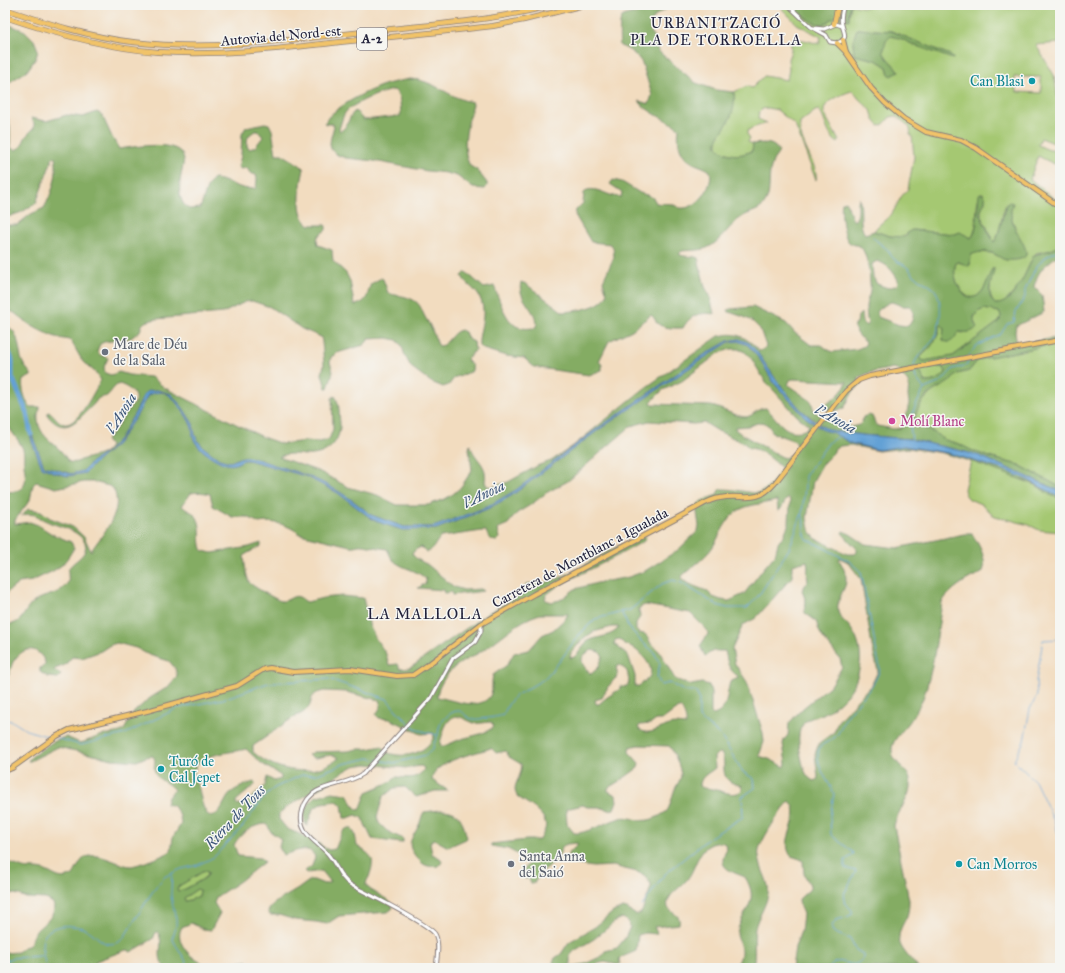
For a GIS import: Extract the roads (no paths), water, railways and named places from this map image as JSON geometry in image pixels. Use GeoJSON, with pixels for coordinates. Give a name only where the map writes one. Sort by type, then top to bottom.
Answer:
{"type":"FeatureCollection","features":[{"type":"Feature","properties":{"kind":"highway","name":"Autovia del Nord-est"},"geometry":{"type":"LineString","coordinates":[[5,9],[66,28],[98,36],[143,43],[198,46],[272,42],[480,20],[553,5]]}},
{"type":"Feature","properties":{"kind":"highway","name":"Autovia del Nord-est"},"geometry":{"type":"LineString","coordinates":[[5,17],[72,37],[112,46],[158,52],[212,53],[268,50],[493,26],[531,19],[584,5]]}},
{"type":"Feature","properties":{"kind":"highway"},"geometry":{"type":"LineString","coordinates":[[834,24],[839,7],[838,5]]}},
{"type":"Feature","properties":{"kind":"main road"},"geometry":{"type":"LineString","coordinates":[[843,40],[846,52]]}},
{"type":"Feature","properties":{"kind":"main road"},"geometry":{"type":"LineString","coordinates":[[837,43],[846,52],[871,88],[885,103],[904,119],[926,132],[953,137],[976,148],[1060,207]]}},
{"type":"Feature","properties":{"kind":"main road","name":"Carretera de Montblanc a Igualada"},"geometry":{"type":"LineString","coordinates":[[5,771],[12,768],[54,738],[69,730],[237,686],[264,669],[270,668],[293,672],[350,669],[397,676],[413,675],[481,624],[538,592],[713,500],[725,497],[752,497],[764,493],[775,482],[846,391],[856,382],[866,377],[1060,340]]}},
{"type":"Feature","properties":{"kind":"street"},"geometry":{"type":"LineString","coordinates":[[788,5],[811,27],[826,36],[830,42],[837,43],[845,37],[845,32],[842,26],[844,5]]}},
{"type":"Feature","properties":{"kind":"street"},"geometry":{"type":"LineString","coordinates":[[811,27],[824,29],[834,24],[839,24],[842,26]]}},
{"type":"Feature","properties":{"kind":"street"},"geometry":{"type":"LineString","coordinates":[[826,36],[828,27]]}},
{"type":"Feature","properties":{"kind":"street"},"geometry":{"type":"LineString","coordinates":[[436,968],[437,946],[434,933],[423,924],[348,883],[339,873],[332,858],[306,833],[301,819],[302,810],[305,802],[316,792],[357,778],[368,769],[435,692],[453,658],[475,642],[481,631],[481,624]]}},
{"type":"Feature","properties":{"kind":"water"},"geometry":{"type":"Polygon","coordinates":[[[739,339],[749,343],[757,352],[777,381],[800,409],[816,423],[825,428],[834,431],[862,435],[909,439],[980,456],[1060,491],[1060,497],[1007,471],[948,453],[904,446],[878,450],[850,443],[834,433],[823,430],[805,417],[774,383],[761,361],[748,345],[738,341],[729,342],[597,431],[511,496],[487,509],[436,529],[403,530],[384,524],[372,519],[338,493],[305,476],[249,460],[243,460],[231,465],[219,461],[207,454],[198,446],[194,440],[192,427],[187,417],[172,398],[164,392],[171,394],[183,408],[193,424],[198,441],[203,447],[219,459],[230,462],[244,457],[259,460],[301,474],[325,484],[348,497],[371,515],[404,527],[431,527],[487,507],[516,490],[594,431],[704,355],[728,341],[739,339]]]}},
{"type":"Feature","properties":{"kind":"water"},"geometry":{"type":"Polygon","coordinates":[[[157,390],[164,392],[157,392],[148,395],[137,415],[117,444],[85,473],[68,476],[42,467],[32,442],[29,429],[31,428],[33,438],[44,466],[71,474],[83,471],[93,461],[107,452],[120,438],[145,393],[157,390]]]}},
{"type":"Feature","properties":{"kind":"waterway"},"geometry":{"type":"LineString","coordinates":[[873,237],[889,251],[897,262],[907,267],[917,278],[933,288],[940,302],[940,315],[935,337],[917,358],[914,366]]}},
{"type":"Feature","properties":{"kind":"waterway"},"geometry":{"type":"LineString","coordinates":[[969,356],[976,346],[1001,334],[1007,324],[1014,322],[1016,312],[1025,297],[1025,290],[1036,267],[1045,257],[1056,251]]}},
{"type":"Feature","properties":{"kind":"waterway","name":"l'Anoia"},"geometry":{"type":"LineString","coordinates":[[5,343],[12,360],[12,377],[27,413],[31,434]]}},
{"type":"Feature","properties":{"kind":"waterway"},"geometry":{"type":"LineString","coordinates":[[924,389],[941,382],[953,369],[967,365],[968,360]]}},
{"type":"Feature","properties":{"kind":"waterway"},"geometry":{"type":"LineString","coordinates":[[912,441],[910,425],[914,409],[924,389],[916,378],[914,370]]}},
{"type":"Feature","properties":{"kind":"waterway"},"geometry":{"type":"LineString","coordinates":[[5,384],[13,379]]}},
{"type":"Feature","properties":{"kind":"waterway","name":"Riera de Tous"},"geometry":{"type":"LineString","coordinates":[[377,760],[394,763],[426,755],[433,749],[441,723],[448,715],[456,711],[461,711],[468,717],[474,719],[503,715],[509,703],[515,696],[544,679],[559,662],[578,636],[595,619],[630,610],[662,584],[672,580],[680,582],[717,605],[727,608],[747,608],[759,595],[789,549],[802,513],[805,476],[829,442],[839,436]]}},
{"type":"Feature","properties":{"kind":"waterway"},"geometry":{"type":"LineString","coordinates":[[802,513],[805,536],[807,539],[849,561],[861,572],[880,669],[874,683],[845,719],[836,736],[823,744],[818,751],[819,765],[834,794],[830,816],[831,835],[854,853],[845,860],[845,868],[856,871],[844,894],[846,905],[852,910],[852,914],[836,920],[832,926],[832,930],[835,933],[850,939],[856,950],[863,954],[863,958],[856,964],[837,962],[830,968]]}},
{"type":"Feature","properties":{"kind":"waterway"},"geometry":{"type":"LineString","coordinates":[[621,611],[628,626],[641,641],[654,652],[660,664],[657,677],[661,685],[670,683],[684,691],[695,691],[699,698],[699,718],[720,735],[743,772],[754,779],[755,788],[742,797],[743,817],[709,838],[664,875],[642,906]]}},
{"type":"Feature","properties":{"kind":"waterway"},"geometry":{"type":"LineString","coordinates":[[1060,639],[1043,640],[1036,681],[1037,696],[1030,709],[1024,741],[1014,761],[1035,781],[1054,821],[1060,839]]}},
{"type":"Feature","properties":{"kind":"waterway"},"geometry":{"type":"LineString","coordinates":[[56,738],[81,745],[125,734],[178,708],[223,699],[268,683],[329,679],[387,699],[415,729],[437,735]]}},
{"type":"Feature","properties":{"kind":"waterway"},"geometry":{"type":"LineString","coordinates":[[5,720],[12,721],[26,730],[53,738]]}},
{"type":"Feature","properties":{"kind":"waterway","name":"Riera de Tous"},"geometry":{"type":"LineString","coordinates":[[46,968],[42,952],[43,939],[46,933],[51,929],[64,926],[79,927],[88,930],[106,943],[111,944],[118,942],[123,939],[151,894],[164,877],[181,869],[198,865],[214,857],[243,826],[260,802],[274,788],[302,775],[318,774],[343,764],[369,758],[374,759]]}},
{"type":"Feature","properties":{"kind":"waterway"},"geometry":{"type":"LineString","coordinates":[[172,874],[171,899],[176,920],[175,931],[172,938],[186,962],[188,966],[187,968]]}},
{"type":"Feature","properties":{"kind":"waterway"},"geometry":{"type":"LineString","coordinates":[[5,961],[12,958],[40,956],[44,952]]}},
{"type":"Feature","properties":{"kind":"place","name":"Can Blasi"},"geometry":{"type":"Point","coordinates":[1032,81]}},
{"type":"Feature","properties":{"kind":"place","name":"Mare de Déu de la Sala"},"geometry":{"type":"Point","coordinates":[105,352]}},
{"type":"Feature","properties":{"kind":"place","name":"Molí Blanc"},"geometry":{"type":"Point","coordinates":[892,421]}},
{"type":"Feature","properties":{"kind":"place","name":"Turó de Cal Jepet"},"geometry":{"type":"Point","coordinates":[161,769]}},
{"type":"Feature","properties":{"kind":"place","name":"Santa Anna del Saió"},"geometry":{"type":"Point","coordinates":[511,864]}},
{"type":"Feature","properties":{"kind":"place","name":"Can Morros"},"geometry":{"type":"Point","coordinates":[959,864]}},
{"type":"Feature","properties":{"kind":"district","name":"URBANITZACIÓ PLA DE TORROELLA"},"geometry":{"type":"Point","coordinates":[716,32]}},
{"type":"Feature","properties":{"kind":"district","name":"LA MALLOLA"},"geometry":{"type":"Point","coordinates":[425,614]}}]}
